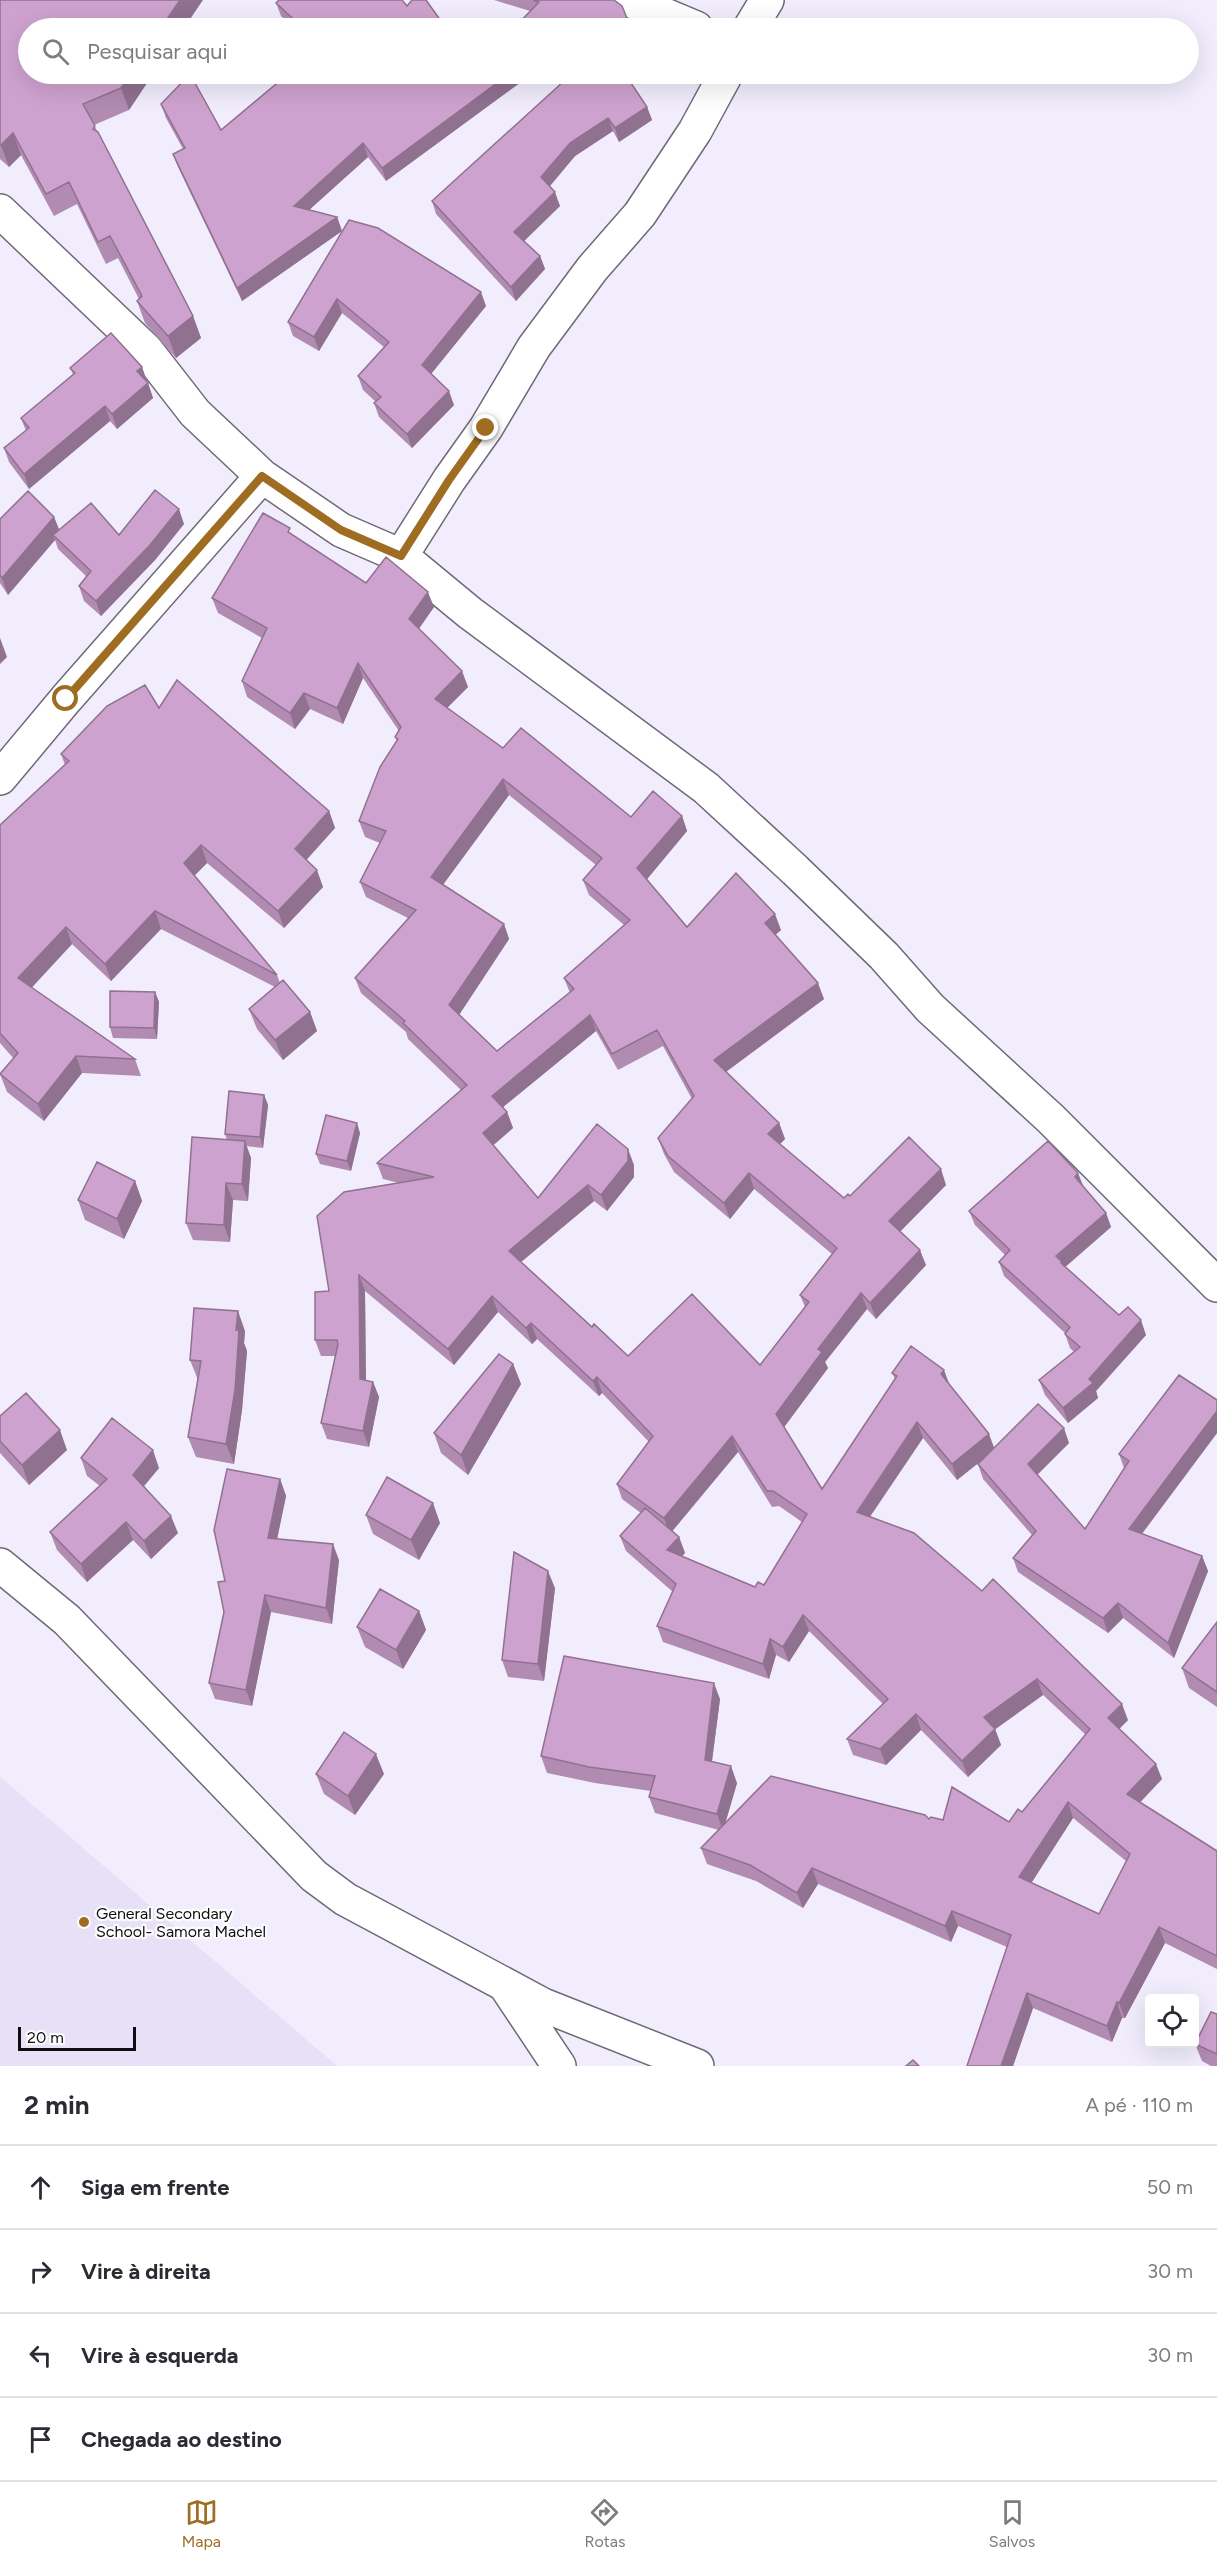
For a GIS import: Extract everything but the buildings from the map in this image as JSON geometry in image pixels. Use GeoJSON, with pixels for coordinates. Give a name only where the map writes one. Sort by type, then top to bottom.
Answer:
{"type":"FeatureCollection","features":[{"type":"Feature","properties":{"kind":"street"},"geometry":{"type":"LineString","coordinates":[[629,0],[672,18]]}},
{"type":"Feature","properties":{"kind":"street"},"geometry":{"type":"LineString","coordinates":[[756,18],[766,0]]}},
{"type":"Feature","properties":{"kind":"street"},"geometry":{"type":"LineString","coordinates":[[401,556],[449,480],[486,428],[534,347],[592,269],[640,214],[695,131],[721,84]]}},
{"type":"Feature","properties":{"kind":"street"},"geometry":{"type":"LineString","coordinates":[[0,211],[146,350],[195,413],[262,476],[341,530],[401,556],[470,613],[706,788],[795,870],[884,957],[930,1008],[1051,1119],[1217,1285]]}},
{"type":"Feature","properties":{"kind":"street"},"geometry":{"type":"LineString","coordinates":[[0,778],[66,699],[262,476]]}},
{"type":"Feature","properties":{"kind":"street"},"geometry":{"type":"LineString","coordinates":[[0,1565],[67,1620],[314,1876],[345,1899],[543,2005],[697,2066]]}},
{"type":"Feature","properties":{"kind":"street"},"geometry":{"type":"LineString","coordinates":[[504,1984],[559,2066]]}},
{"type":"Feature","properties":{"kind":"shaded area","name":"General Secondary School- Samora Machel"},"geometry":{"type":"Polygon","coordinates":[[[0,1777],[337,2066],[0,2066],[0,1777]]]}},
{"type":"Feature","properties":{"kind":"place","name":"General Secondary School- Samora Machel"},"geometry":{"type":"Point","coordinates":[84,1922]}},
{"type":"Feature","properties":{"kind":"route"},"geometry":{"type":"LineString","coordinates":[[66,699],[262,476],[341,530],[401,556],[449,480],[486,428]]}}]}
